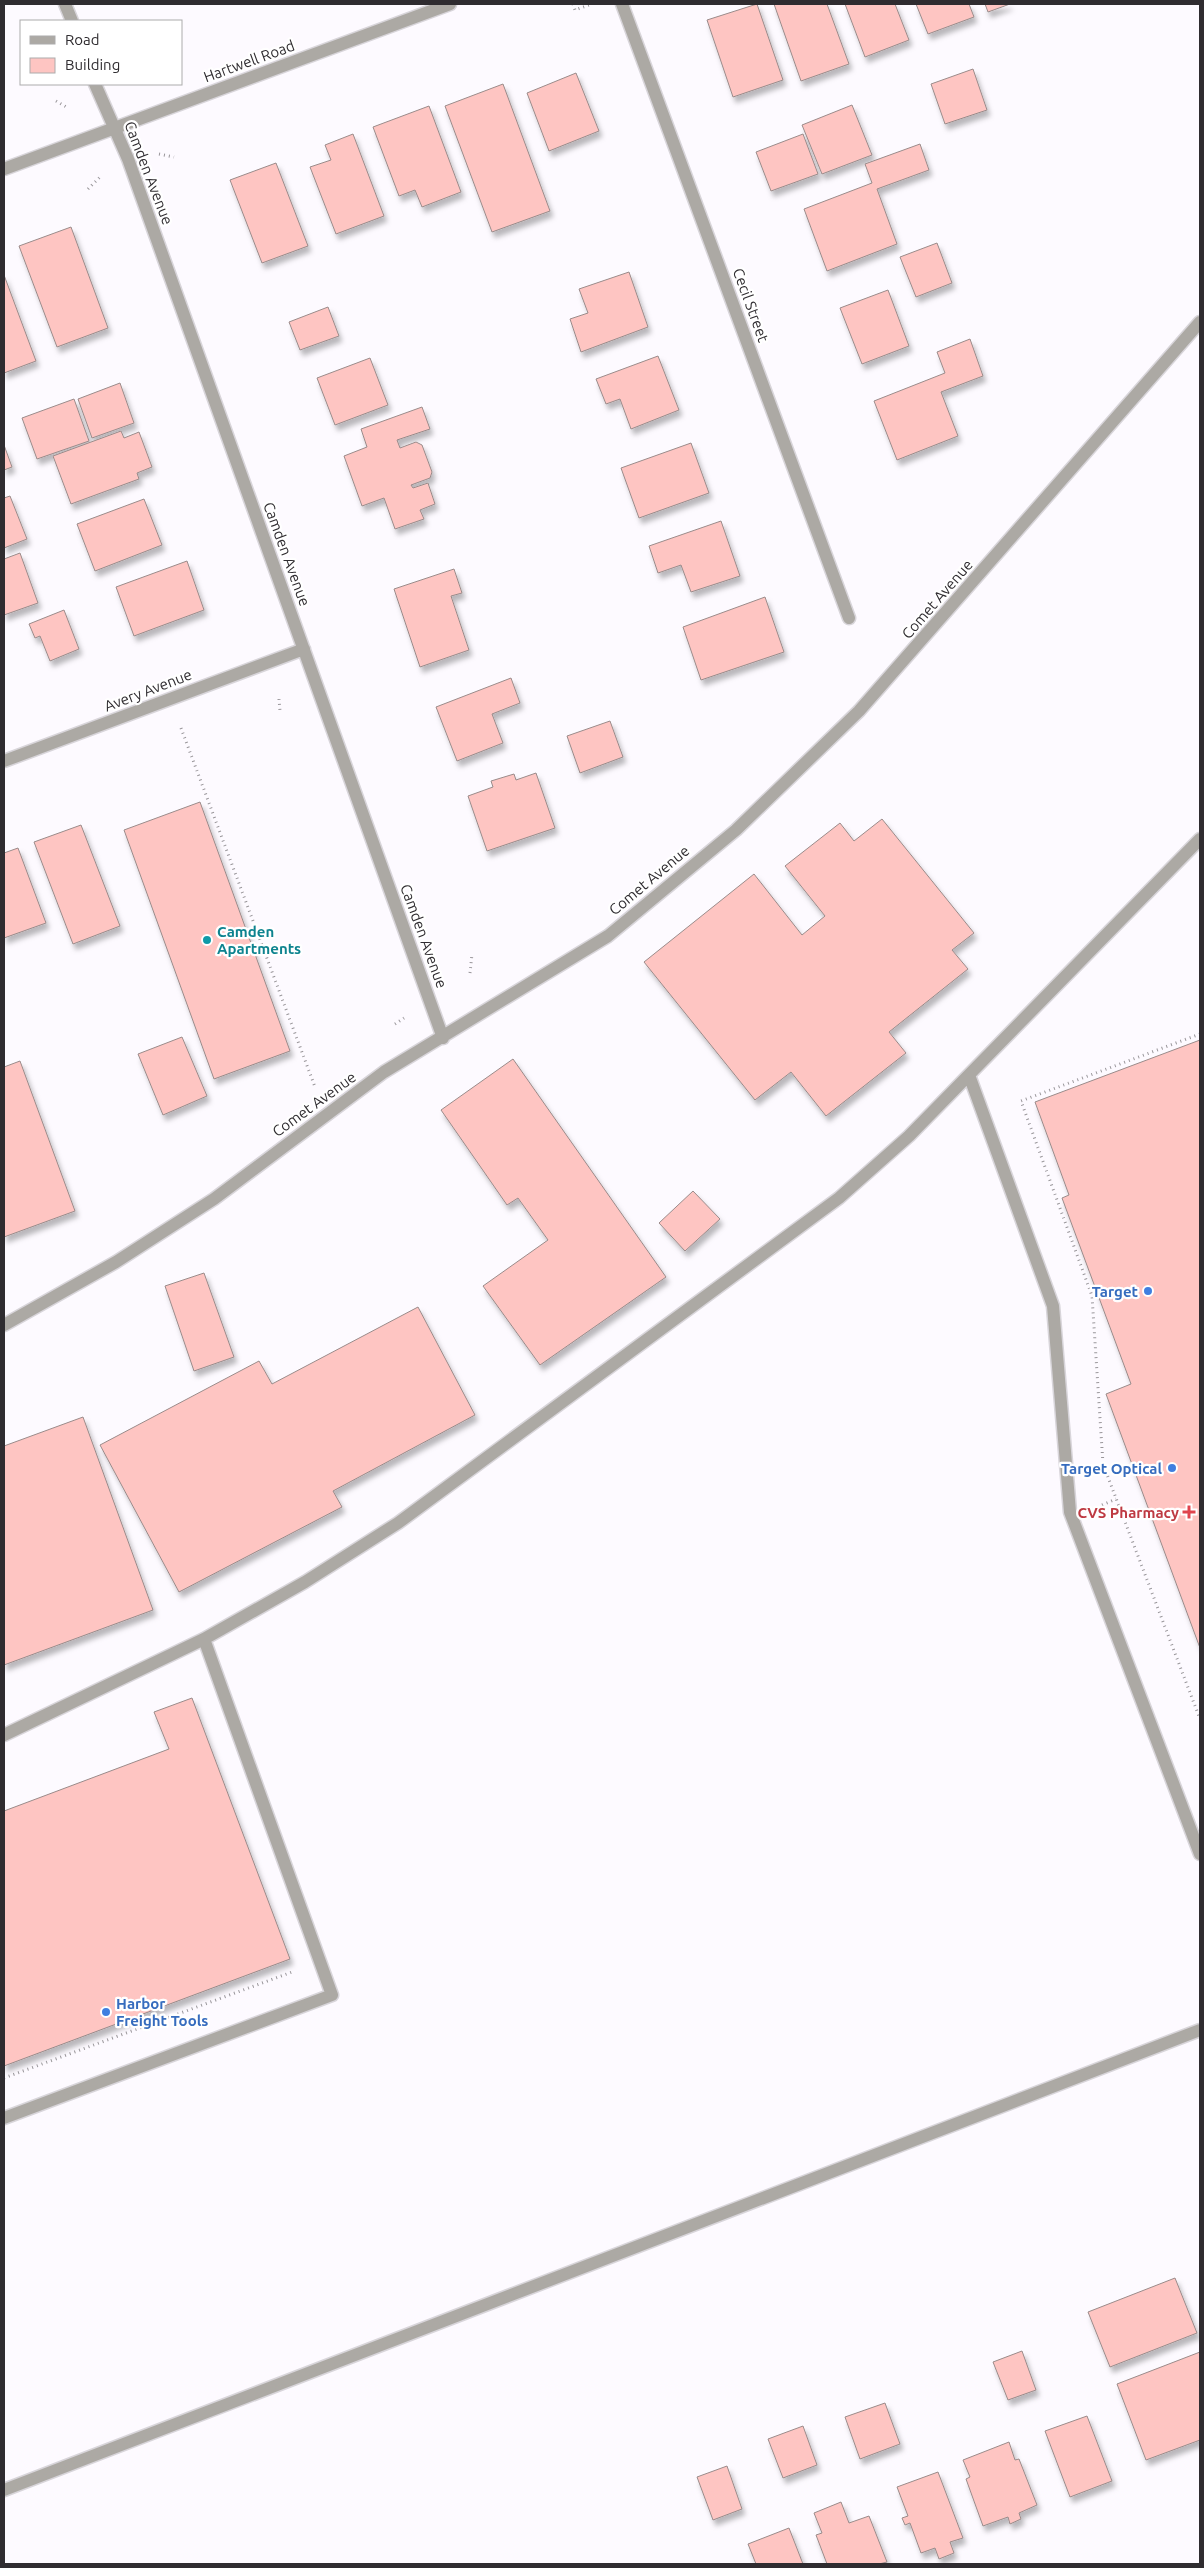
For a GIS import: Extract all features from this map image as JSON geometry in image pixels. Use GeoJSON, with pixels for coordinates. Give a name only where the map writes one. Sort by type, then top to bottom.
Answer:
{"type":"FeatureCollection","features":[{"type":"Feature","properties":{"kind":"street"},"geometry":{"type":"LineString","coordinates":[[65,4],[72,20]]}},
{"type":"Feature","properties":{"kind":"street","name":"Hartwell Road"},"geometry":{"type":"LineString","coordinates":[[4,169],[450,4]]}},
{"type":"Feature","properties":{"kind":"street","name":"Cecil Street"},"geometry":{"type":"LineString","coordinates":[[622,4],[849,618]]}},
{"type":"Feature","properties":{"kind":"street","name":"Camden Avenue"},"geometry":{"type":"LineString","coordinates":[[95,85],[128,158],[443,1038]]}},
{"type":"Feature","properties":{"kind":"street","name":"Comet Avenue"},"geometry":{"type":"LineString","coordinates":[[4,1325],[116,1262],[214,1198],[384,1072],[443,1038],[608,936],[736,830],[859,711],[1200,322]]}},
{"type":"Feature","properties":{"kind":"street","name":"Avery Avenue"},"geometry":{"type":"LineString","coordinates":[[4,761],[304,648]]}},
{"type":"Feature","properties":{"kind":"street"},"geometry":{"type":"LineString","coordinates":[[4,1735],[204,1640],[305,1582],[398,1523],[824,1210],[909,1136],[1200,839]]}},
{"type":"Feature","properties":{"kind":"street"},"geometry":{"type":"LineString","coordinates":[[969,1075],[1054,1306],[1070,1512],[1200,1854]]}},
{"type":"Feature","properties":{"kind":"street"},"geometry":{"type":"LineString","coordinates":[[4,2118],[332,1995],[204,1640]]}},
{"type":"Feature","properties":{"kind":"street"},"geometry":{"type":"LineString","coordinates":[[4,2490],[1200,2030]]}},
{"type":"Feature","properties":{"kind":"path"},"geometry":{"type":"LineString","coordinates":[[573,4],[575,10],[592,4]]}},
{"type":"Feature","properties":{"kind":"path"},"geometry":{"type":"LineString","coordinates":[[56,101],[68,108]]}},
{"type":"Feature","properties":{"kind":"path"},"geometry":{"type":"LineString","coordinates":[[159,154],[174,157]]}},
{"type":"Feature","properties":{"kind":"path"},"geometry":{"type":"LineString","coordinates":[[88,190],[100,177]]}},
{"type":"Feature","properties":{"kind":"path"},"geometry":{"type":"LineString","coordinates":[[279,699],[280,711]]}},
{"type":"Feature","properties":{"kind":"path"},"geometry":{"type":"LineString","coordinates":[[183,734],[316,1090]]}},
{"type":"Feature","properties":{"kind":"path"},"geometry":{"type":"LineString","coordinates":[[470,973],[472,954]]}},
{"type":"Feature","properties":{"kind":"path"},"geometry":{"type":"LineString","coordinates":[[1200,1034],[1021,1101],[1092,1296],[1103,1464],[1200,1720]]}},
{"type":"Feature","properties":{"kind":"path"},"geometry":{"type":"LineString","coordinates":[[1102,1505],[1116,1499]]}},
{"type":"Feature","properties":{"kind":"path"},"geometry":{"type":"LineString","coordinates":[[4,2078],[295,1971]]}},
{"type":"Feature","properties":{"kind":"building"},"geometry":{"type":"Polygon","coordinates":[[[757,4],[783,80],[733,97],[707,20],[757,4]]]}},
{"type":"Feature","properties":{"kind":"building"},"geometry":{"type":"Polygon","coordinates":[[[774,4],[827,4],[849,64],[801,81],[774,4]]]}},
{"type":"Feature","properties":{"kind":"building"},"geometry":{"type":"Polygon","coordinates":[[[845,4],[895,4],[909,40],[865,57],[845,4]]]}},
{"type":"Feature","properties":{"kind":"building"},"geometry":{"type":"Polygon","coordinates":[[[916,4],[969,4],[974,17],[928,34],[916,4]]]}},
{"type":"Feature","properties":{"kind":"building"},"geometry":{"type":"Polygon","coordinates":[[[985,4],[1010,4],[988,12],[985,4]]]}},
{"type":"Feature","properties":{"kind":"building"},"geometry":{"type":"Polygon","coordinates":[[[973,69],[987,110],[945,124],[931,84],[973,69]]]}},
{"type":"Feature","properties":{"kind":"building"},"geometry":{"type":"Polygon","coordinates":[[[576,73],[599,131],[549,151],[527,93],[576,73]]]}},
{"type":"Feature","properties":{"kind":"building"},"geometry":{"type":"Polygon","coordinates":[[[503,84],[550,211],[492,232],[445,106],[503,84]]]}},
{"type":"Feature","properties":{"kind":"building"},"geometry":{"type":"Polygon","coordinates":[[[852,105],[872,155],[822,174],[802,125],[852,105]]]}},
{"type":"Feature","properties":{"kind":"building"},"geometry":{"type":"Polygon","coordinates":[[[429,106],[461,192],[422,207],[415,190],[399,196],[373,127],[429,106]]]}},
{"type":"Feature","properties":{"kind":"building"},"geometry":{"type":"Polygon","coordinates":[[[353,134],[384,216],[336,234],[310,167],[331,160],[325,145],[353,134]]]}},
{"type":"Feature","properties":{"kind":"building"},"geometry":{"type":"Polygon","coordinates":[[[803,134],[818,174],[771,191],[756,152],[803,134]]]}},
{"type":"Feature","properties":{"kind":"building"},"geometry":{"type":"Polygon","coordinates":[[[920,144],[929,170],[877,189],[897,244],[827,271],[804,209],[872,183],[865,164],[920,144]]]}},
{"type":"Feature","properties":{"kind":"building"},"geometry":{"type":"Polygon","coordinates":[[[276,163],[308,246],[262,263],[230,180],[276,163]]]}},
{"type":"Feature","properties":{"kind":"building"},"geometry":{"type":"Polygon","coordinates":[[[71,227],[108,328],[57,347],[19,246],[71,227]]]}},
{"type":"Feature","properties":{"kind":"building"},"geometry":{"type":"Polygon","coordinates":[[[937,243],[952,283],[916,297],[900,257],[937,243]]]}},
{"type":"Feature","properties":{"kind":"building"},"geometry":{"type":"Polygon","coordinates":[[[629,272],[648,327],[581,352],[570,319],[588,313],[579,289],[629,272]]]}},
{"type":"Feature","properties":{"kind":"building"},"geometry":{"type":"Polygon","coordinates":[[[4,275],[36,361],[4,373],[4,275]]]}},
{"type":"Feature","properties":{"kind":"building"},"geometry":{"type":"Polygon","coordinates":[[[888,290],[909,346],[862,364],[840,308],[888,290]]]}},
{"type":"Feature","properties":{"kind":"building"},"geometry":{"type":"Polygon","coordinates":[[[328,307],[339,336],[300,350],[289,322],[328,307]]]}},
{"type":"Feature","properties":{"kind":"building"},"geometry":{"type":"Polygon","coordinates":[[[970,339],[983,376],[941,392],[958,436],[897,460],[874,401],[945,373],[937,352],[970,339]]]}},
{"type":"Feature","properties":{"kind":"building"},"geometry":{"type":"Polygon","coordinates":[[[658,356],[679,410],[631,429],[620,399],[606,404],[596,379],[658,356]]]}},
{"type":"Feature","properties":{"kind":"building"},"geometry":{"type":"Polygon","coordinates":[[[370,358],[388,405],[335,425],[317,378],[370,358]]]}},
{"type":"Feature","properties":{"kind":"building"},"geometry":{"type":"Polygon","coordinates":[[[120,383],[134,423],[92,438],[78,399],[120,383]]]}},
{"type":"Feature","properties":{"kind":"building"},"geometry":{"type":"Polygon","coordinates":[[[74,399],[89,441],[37,459],[22,418],[74,399]]]}},
{"type":"Feature","properties":{"kind":"building"},"geometry":{"type":"Polygon","coordinates":[[[422,407],[430,429],[397,440],[400,448],[416,442],[422,445],[432,472],[430,478],[411,485],[413,488],[428,483],[435,504],[420,510],[424,519],[395,529],[384,498],[362,506],[344,456],[367,447],[361,429],[422,407]]]}},
{"type":"Feature","properties":{"kind":"building"},"geometry":{"type":"Polygon","coordinates":[[[121,431],[124,438],[139,432],[152,467],[137,473],[139,479],[71,504],[53,456],[121,431]]]}},
{"type":"Feature","properties":{"kind":"building"},"geometry":{"type":"Polygon","coordinates":[[[691,443],[709,493],[639,518],[621,468],[691,443]]]}},
{"type":"Feature","properties":{"kind":"building"},"geometry":{"type":"Polygon","coordinates":[[[4,445],[12,467],[4,470],[4,445]]]}},
{"type":"Feature","properties":{"kind":"building"},"geometry":{"type":"Polygon","coordinates":[[[10,496],[27,539],[4,548],[4,498],[10,496]]]}},
{"type":"Feature","properties":{"kind":"building"},"geometry":{"type":"Polygon","coordinates":[[[144,499],[162,545],[95,571],[77,524],[144,499]]]}},
{"type":"Feature","properties":{"kind":"building"},"geometry":{"type":"Polygon","coordinates":[[[721,521],[740,576],[691,592],[681,565],[658,573],[649,546],[721,521]]]}},
{"type":"Feature","properties":{"kind":"building"},"geometry":{"type":"Polygon","coordinates":[[[20,553],[38,603],[4,615],[4,559],[20,553]]]}},
{"type":"Feature","properties":{"kind":"building"},"geometry":{"type":"Polygon","coordinates":[[[187,561],[204,610],[134,636],[116,587],[187,561]]]}},
{"type":"Feature","properties":{"kind":"building"},"geometry":{"type":"Polygon","coordinates":[[[454,569],[462,593],[451,596],[469,650],[420,667],[394,589],[454,569]]]}},
{"type":"Feature","properties":{"kind":"building"},"geometry":{"type":"Polygon","coordinates":[[[765,597],[784,652],[701,680],[683,627],[765,597]]]}},
{"type":"Feature","properties":{"kind":"building"},"geometry":{"type":"Polygon","coordinates":[[[64,610],[79,649],[50,661],[40,636],[35,638],[29,624],[64,610]]]}},
{"type":"Feature","properties":{"kind":"building"},"geometry":{"type":"Polygon","coordinates":[[[511,678],[520,703],[492,714],[503,743],[457,761],[436,707],[511,678]]]}},
{"type":"Feature","properties":{"kind":"building"},"geometry":{"type":"Polygon","coordinates":[[[610,721],[623,757],[580,773],[567,736],[610,721]]]}},
{"type":"Feature","properties":{"kind":"building"},"geometry":{"type":"Polygon","coordinates":[[[536,773],[555,828],[487,851],[468,796],[493,787],[491,781],[514,774],[516,780],[536,773]]]}},
{"type":"Feature","properties":{"kind":"building","name":"Camden Apartments"},"geometry":{"type":"Polygon","coordinates":[[[200,802],[290,1051],[214,1079],[124,830],[200,802]]]}},
{"type":"Feature","properties":{"kind":"building"},"geometry":{"type":"Polygon","coordinates":[[[882,819],[974,933],[952,950],[968,969],[889,1032],[906,1053],[826,1116],[791,1072],[755,1100],[644,962],[754,874],[802,935],[825,916],[785,866],[840,823],[854,841],[882,819]]]}},
{"type":"Feature","properties":{"kind":"building"},"geometry":{"type":"Polygon","coordinates":[[[81,825],[120,926],[73,944],[34,842],[81,825]]]}},
{"type":"Feature","properties":{"kind":"building"},"geometry":{"type":"Polygon","coordinates":[[[18,848],[46,923],[4,938],[4,853],[18,848]]]}},
{"type":"Feature","properties":{"kind":"building"},"geometry":{"type":"Polygon","coordinates":[[[182,1037],[207,1096],[163,1115],[138,1054],[182,1037]]]}},
{"type":"Feature","properties":{"kind":"building","name":"Target"},"geometry":{"type":"Polygon","coordinates":[[[1200,1040],[1200,1648],[1106,1394],[1131,1384],[1062,1198],[1069,1195],[1035,1102],[1200,1040]]]}},
{"type":"Feature","properties":{"kind":"building"},"geometry":{"type":"Polygon","coordinates":[[[513,1059],[666,1277],[540,1365],[483,1286],[548,1240],[518,1198],[507,1205],[441,1110],[513,1059]]]}},
{"type":"Feature","properties":{"kind":"building"},"geometry":{"type":"Polygon","coordinates":[[[20,1061],[75,1211],[4,1237],[4,1067],[20,1061]]]}},
{"type":"Feature","properties":{"kind":"building"},"geometry":{"type":"Polygon","coordinates":[[[693,1191],[720,1219],[685,1251],[659,1223],[693,1191]]]}},
{"type":"Feature","properties":{"kind":"building"},"geometry":{"type":"Polygon","coordinates":[[[204,1273],[234,1357],[194,1371],[165,1286],[204,1273]]]}},
{"type":"Feature","properties":{"kind":"building"},"geometry":{"type":"Polygon","coordinates":[[[418,1307],[475,1415],[333,1491],[342,1507],[179,1592],[100,1445],[259,1361],[272,1384],[418,1307]]]}},
{"type":"Feature","properties":{"kind":"building"},"geometry":{"type":"Polygon","coordinates":[[[83,1417],[153,1610],[4,1665],[4,1446],[83,1417]]]}},
{"type":"Feature","properties":{"kind":"building"},"geometry":{"type":"Polygon","coordinates":[[[192,1698],[290,1959],[4,2066],[4,1811],[169,1749],[154,1712],[192,1698]]]}},
{"type":"Feature","properties":{"kind":"building"},"geometry":{"type":"Polygon","coordinates":[[[1175,2278],[1197,2333],[1110,2367],[1088,2312],[1175,2278]]]}},
{"type":"Feature","properties":{"kind":"building"},"geometry":{"type":"Polygon","coordinates":[[[1022,2351],[1036,2390],[1008,2400],[993,2362],[1022,2351]]]}},
{"type":"Feature","properties":{"kind":"building"},"geometry":{"type":"Polygon","coordinates":[[[1200,2352],[1200,2440],[1146,2460],[1117,2384],[1200,2352]]]}},
{"type":"Feature","properties":{"kind":"building"},"geometry":{"type":"Polygon","coordinates":[[[885,2403],[900,2444],[860,2459],[845,2417],[885,2403]]]}},
{"type":"Feature","properties":{"kind":"building"},"geometry":{"type":"Polygon","coordinates":[[[1087,2416],[1112,2481],[1070,2497],[1045,2431],[1087,2416]]]}},
{"type":"Feature","properties":{"kind":"building"},"geometry":{"type":"Polygon","coordinates":[[[803,2426],[817,2465],[783,2478],[768,2439],[803,2426]]]}},
{"type":"Feature","properties":{"kind":"building"},"geometry":{"type":"Polygon","coordinates":[[[1009,2442],[1015,2460],[1019,2459],[1037,2505],[1019,2513],[1021,2519],[1010,2524],[1008,2517],[983,2526],[966,2479],[970,2477],[963,2460],[1009,2442]]]}},
{"type":"Feature","properties":{"kind":"building"},"geometry":{"type":"Polygon","coordinates":[[[727,2466],[742,2509],[713,2520],[697,2477],[727,2466]]]}},
{"type":"Feature","properties":{"kind":"building"},"geometry":{"type":"Polygon","coordinates":[[[938,2472],[963,2538],[950,2542],[954,2553],[939,2559],[935,2548],[921,2553],[910,2523],[905,2525],[902,2518],[908,2516],[897,2487],[938,2472]]]}},
{"type":"Feature","properties":{"kind":"building"},"geometry":{"type":"Polygon","coordinates":[[[841,2502],[849,2523],[869,2516],[887,2562],[879,2564],[827,2564],[816,2535],[822,2533],[814,2513],[841,2502]]]}},
{"type":"Feature","properties":{"kind":"building"},"geometry":{"type":"Polygon","coordinates":[[[789,2528],[803,2564],[756,2564],[748,2544],[789,2528]]]}},
{"type":"Feature","properties":{"kind":"place","name":"Camden Apartments"},"geometry":{"type":"Point","coordinates":[207,940]}},
{"type":"Feature","properties":{"kind":"place","name":"Target"},"geometry":{"type":"Point","coordinates":[1148,1291]}},
{"type":"Feature","properties":{"kind":"place","name":"Target Optical"},"geometry":{"type":"Point","coordinates":[1172,1468]}},
{"type":"Feature","properties":{"kind":"place","name":"CVS Pharmacy"},"geometry":{"type":"Point","coordinates":[1189,1512]}},
{"type":"Feature","properties":{"kind":"place","name":"Harbor Freight Tools"},"geometry":{"type":"Point","coordinates":[106,2012]}}]}
